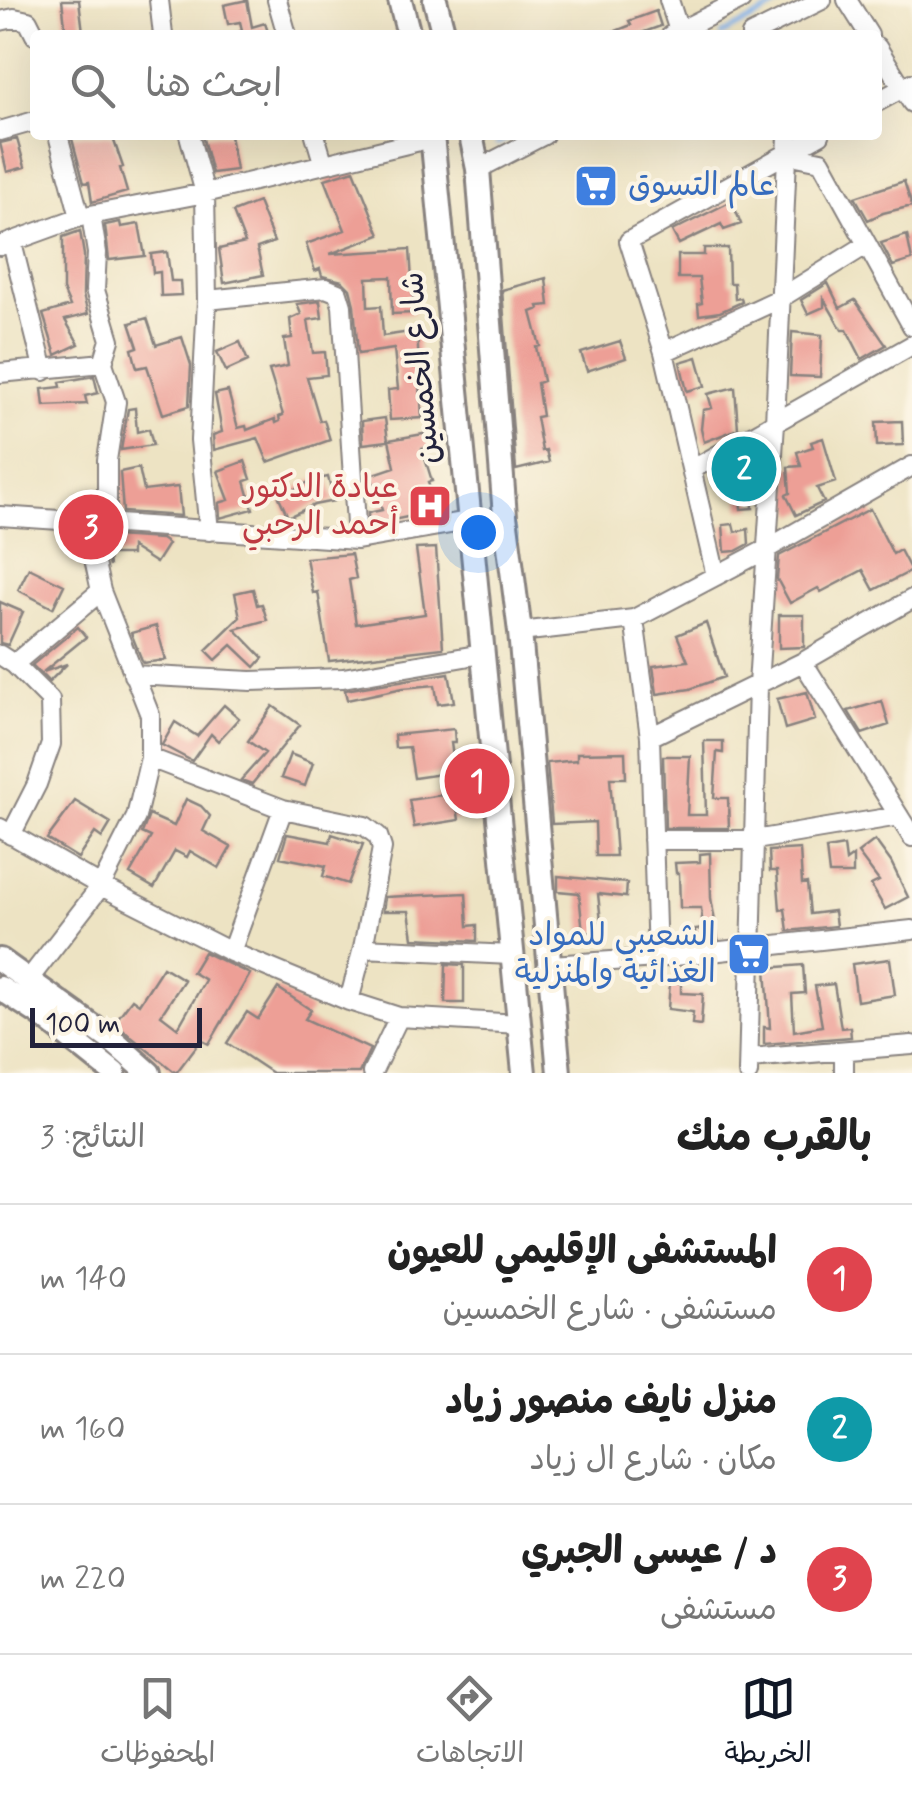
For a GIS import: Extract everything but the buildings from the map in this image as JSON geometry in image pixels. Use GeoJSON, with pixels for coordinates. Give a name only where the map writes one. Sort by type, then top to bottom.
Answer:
{"type":"FeatureCollection","features":[{"type":"Feature","properties":{"kind":"main road"},"geometry":{"type":"LineString","coordinates":[[400,0],[408,30]]}},
{"type":"Feature","properties":{"kind":"main road"},"geometry":{"type":"LineString","coordinates":[[435,0],[443,30]]}},
{"type":"Feature","properties":{"kind":"main road","name":"شارع الخمسين"},"geometry":{"type":"LineString","coordinates":[[432,140],[524,1073]]}},
{"type":"Feature","properties":{"kind":"main road"},"geometry":{"type":"LineString","coordinates":[[476,140],[505,516],[520,632],[559,1073]]}},
{"type":"Feature","properties":{"kind":"main road"},"geometry":{"type":"LineString","coordinates":[[454,370],[492,367]]}},
{"type":"Feature","properties":{"kind":"main road"},"geometry":{"type":"LineString","coordinates":[[0,960],[113,1040],[149,1073]]}},
{"type":"Feature","properties":{"kind":"main road"},"geometry":{"type":"LineString","coordinates":[[0,988],[114,1073]]}},
{"type":"Feature","properties":{"kind":"street"},"geometry":{"type":"LineString","coordinates":[[159,0],[162,30]]}},
{"type":"Feature","properties":{"kind":"street"},"geometry":{"type":"LineString","coordinates":[[277,0],[286,30]]}},
{"type":"Feature","properties":{"kind":"street"},"geometry":{"type":"LineString","coordinates":[[668,0],[674,30]]}},
{"type":"Feature","properties":{"kind":"street"},"geometry":{"type":"LineString","coordinates":[[681,30],[742,0]]}},
{"type":"Feature","properties":{"kind":"street"},"geometry":{"type":"LineString","coordinates":[[761,30],[822,0]]}},
{"type":"Feature","properties":{"kind":"street"},"geometry":{"type":"LineString","coordinates":[[847,0],[867,30]]}},
{"type":"Feature","properties":{"kind":"street"},"geometry":{"type":"LineString","coordinates":[[792,15],[792,30]]}},
{"type":"Feature","properties":{"kind":"street"},"geometry":{"type":"LineString","coordinates":[[0,21],[14,18],[28,22],[32,30]]}},
{"type":"Feature","properties":{"kind":"street"},"geometry":{"type":"LineString","coordinates":[[882,54],[909,91],[882,100]]}},
{"type":"Feature","properties":{"kind":"street"},"geometry":{"type":"LineString","coordinates":[[0,131],[30,122]]}},
{"type":"Feature","properties":{"kind":"street"},"geometry":{"type":"LineString","coordinates":[[60,140],[97,253],[95,290],[110,340],[103,363],[116,402],[107,460],[107,521]]}},
{"type":"Feature","properties":{"kind":"street"},"geometry":{"type":"LineString","coordinates":[[190,140],[204,193],[207,300],[200,440],[209,531]]}},
{"type":"Feature","properties":{"kind":"street"},"geometry":{"type":"LineString","coordinates":[[316,140],[323,162]]}},
{"type":"Feature","properties":{"kind":"street"},"geometry":{"type":"LineString","coordinates":[[44,371],[6,244],[86,216],[204,193],[415,140]]}},
{"type":"Feature","properties":{"kind":"street"},"geometry":{"type":"LineString","coordinates":[[478,169],[534,140]]}},
{"type":"Feature","properties":{"kind":"street"},"geometry":{"type":"LineString","coordinates":[[788,144],[820,161],[912,326]]}},
{"type":"Feature","properties":{"kind":"street"},"geometry":{"type":"LineString","coordinates":[[788,144],[758,685],[748,1066],[912,1044]]}},
{"type":"Feature","properties":{"kind":"street"},"geometry":{"type":"LineString","coordinates":[[716,576],[664,352],[629,241],[788,144]]}},
{"type":"Feature","properties":{"kind":"street"},"geometry":{"type":"LineString","coordinates":[[664,352],[778,299],[866,245]]}},
{"type":"Feature","properties":{"kind":"street"},"geometry":{"type":"LineString","coordinates":[[207,300],[326,288],[338,293],[357,540]]}},
{"type":"Feature","properties":{"kind":"street"},"geometry":{"type":"LineString","coordinates":[[693,470],[912,345]]}},
{"type":"Feature","properties":{"kind":"street"},"geometry":{"type":"LineString","coordinates":[[0,373],[103,363]]}},
{"type":"Feature","properties":{"kind":"street"},"geometry":{"type":"LineString","coordinates":[[520,632],[634,619],[912,466]]}},
{"type":"Feature","properties":{"kind":"street"},"geometry":{"type":"LineString","coordinates":[[0,516],[357,540],[468,521]]}},
{"type":"Feature","properties":{"kind":"street"},"geometry":{"type":"LineString","coordinates":[[28,979],[101,886],[136,817],[150,758],[150,715],[102,590],[86,523]]}},
{"type":"Feature","properties":{"kind":"street"},"geometry":{"type":"LineString","coordinates":[[102,590],[7,660],[50,700],[51,744],[37,784],[6,832],[231,952],[348,1002],[399,1017],[518,1024]]}},
{"type":"Feature","properties":{"kind":"street"},"geometry":{"type":"LineString","coordinates":[[650,737],[910,605]]}},
{"type":"Feature","properties":{"kind":"street"},"geometry":{"type":"LineString","coordinates":[[634,619],[650,737],[657,958]]}},
{"type":"Feature","properties":{"kind":"street"},"geometry":{"type":"LineString","coordinates":[[133,675],[251,681],[344,678],[482,654]]}},
{"type":"Feature","properties":{"kind":"street"},"geometry":{"type":"LineString","coordinates":[[803,662],[912,837]]}},
{"type":"Feature","properties":{"kind":"street"},"geometry":{"type":"LineString","coordinates":[[150,758],[282,809],[366,826],[378,836],[382,848],[363,948],[348,1002]]}},
{"type":"Feature","properties":{"kind":"street"},"geometry":{"type":"LineString","coordinates":[[231,952],[282,809]]}},
{"type":"Feature","properties":{"kind":"street"},"geometry":{"type":"LineString","coordinates":[[653,840],[756,840],[899,816]]}},
{"type":"Feature","properties":{"kind":"street"},"geometry":{"type":"LineString","coordinates":[[551,965],[657,958],[912,930]]}},
{"type":"Feature","properties":{"kind":"street"},"geometry":{"type":"LineString","coordinates":[[363,948],[511,955]]}},
{"type":"Feature","properties":{"kind":"street"},"geometry":{"type":"LineString","coordinates":[[372,1073],[399,1017]]}},
{"type":"Feature","properties":{"kind":"street"},"geometry":{"type":"LineString","coordinates":[[844,1052],[844,1073]]}},
{"type":"Feature","properties":{"kind":"waterway"},"geometry":{"type":"LineString","coordinates":[[731,30],[789,0]]}},
{"type":"Feature","properties":{"kind":"waterway"},"geometry":{"type":"LineString","coordinates":[[497,144],[505,140]]}},
{"type":"Feature","properties":{"kind":"place","name":"عالم التسوق"},"geometry":{"type":"Point","coordinates":[596,186]}},
{"type":"Feature","properties":{"kind":"place","name":"منزل نايف منصور زياد"},"geometry":{"type":"Point","coordinates":[744,469]}},
{"type":"Feature","properties":{"kind":"place","name":"عيادة الدكتور أحمد الرحبي"},"geometry":{"type":"Point","coordinates":[430,506]}},
{"type":"Feature","properties":{"kind":"place","name":"د / عيسى الجبري"},"geometry":{"type":"Point","coordinates":[91,527]}},
{"type":"Feature","properties":{"kind":"place","name":"المستشفى الإقليمي للعيون"},"geometry":{"type":"Point","coordinates":[477,781]}},
{"type":"Feature","properties":{"kind":"place","name":"الشعيبي للمواد الغذائية والمنزلية"},"geometry":{"type":"Point","coordinates":[749,954]}}]}
